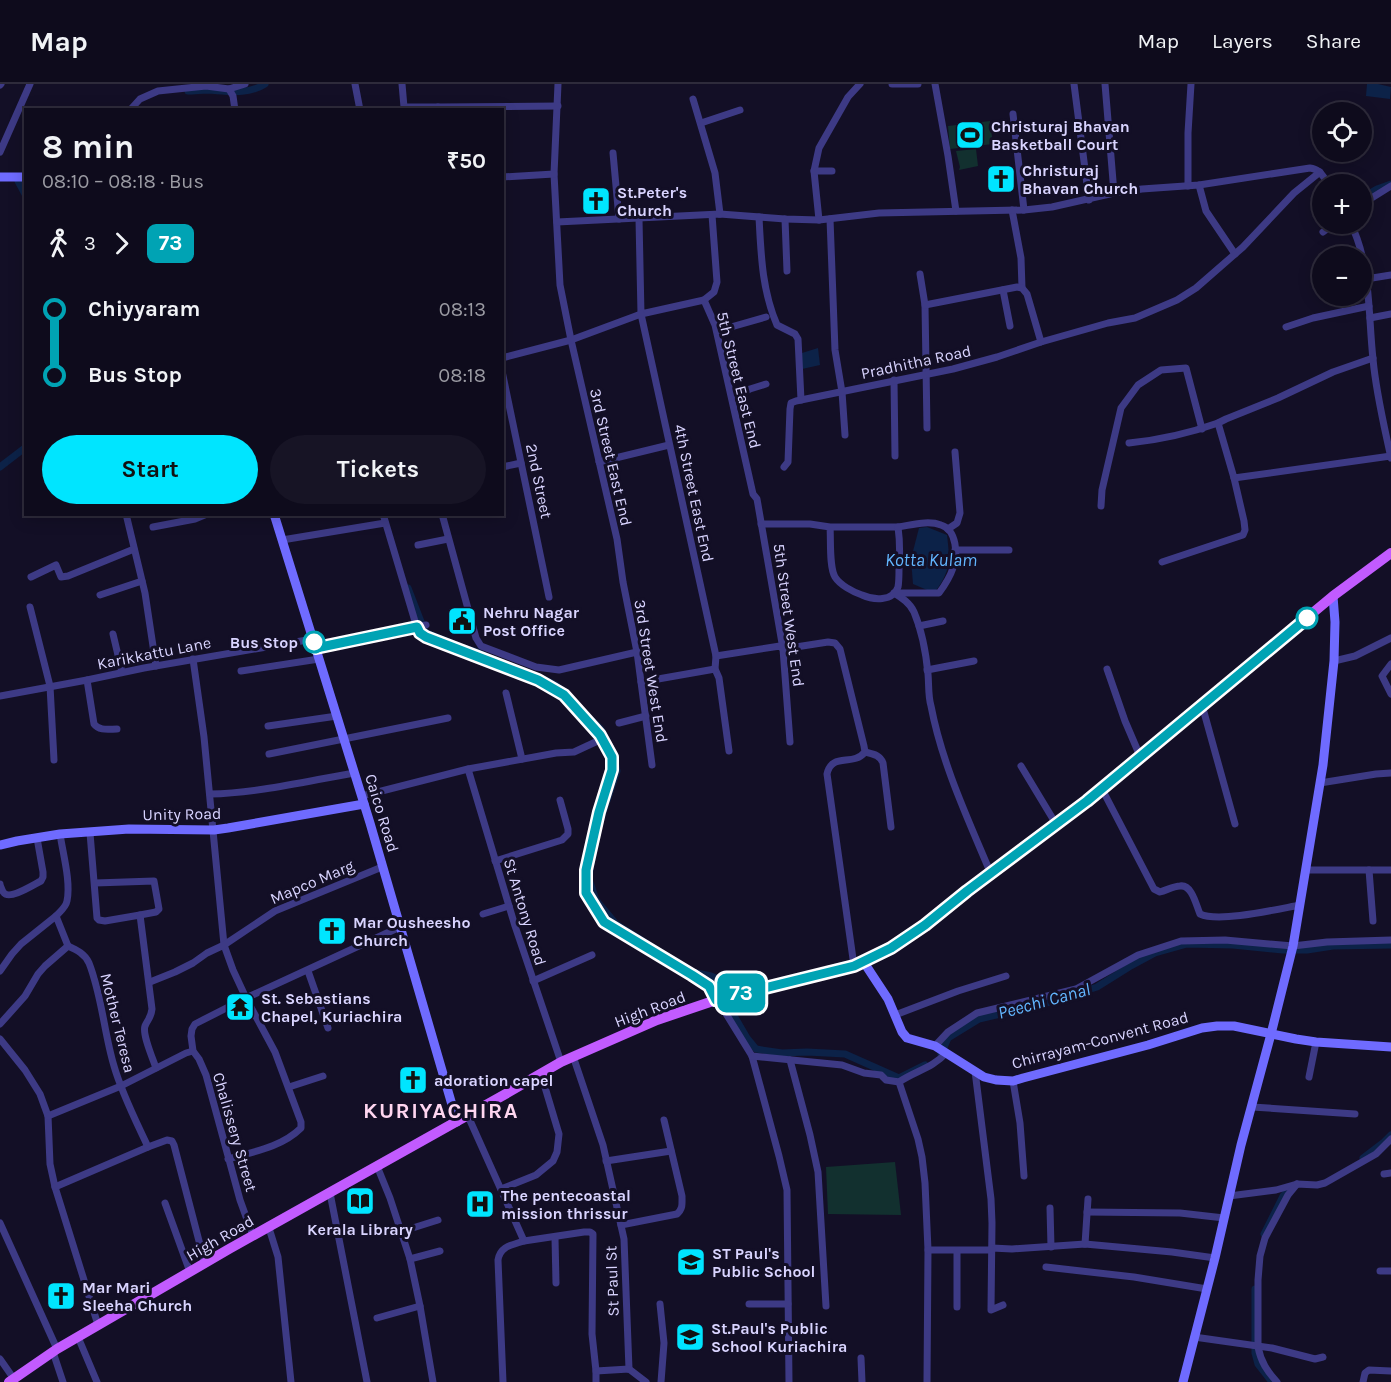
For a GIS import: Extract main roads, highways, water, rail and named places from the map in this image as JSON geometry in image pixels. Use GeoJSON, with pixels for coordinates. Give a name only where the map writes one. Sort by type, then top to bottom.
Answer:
{"type":"FeatureCollection","features":[{"type":"Feature","properties":{"kind":"main road","name":"High Road"},"geometry":{"type":"LineString","coordinates":[[11,1380],[98,1325],[573,1056],[657,1020],[716,1000],[859,964],[891,948],[925,925],[1102,789],[1333,596],[1391,553]]}},
{"type":"Feature","properties":{"kind":"water"},"geometry":{"type":"Polygon","coordinates":[[[1367,84],[1391,87],[1390,99],[1366,96],[1367,84]]]}},
{"type":"Feature","properties":{"kind":"water"},"geometry":{"type":"Polygon","coordinates":[[[818,348],[820,365],[802,369],[802,353],[818,348]]]}},
{"type":"Feature","properties":{"kind":"water","name":"Kotta Kulam"},"geometry":{"type":"Polygon","coordinates":[[[927,527],[947,535],[948,544],[948,566],[944,578],[934,593],[913,584],[911,559],[919,528],[927,527]]]}},
{"type":"Feature","properties":{"kind":"waterway","name":"Peechi Canal"},"geometry":{"type":"LineString","coordinates":[[188,91],[245,91],[265,84]]}},
{"type":"Feature","properties":{"kind":"waterway"},"geometry":{"type":"LineString","coordinates":[[18,181],[24,192]]}},
{"type":"Feature","properties":{"kind":"waterway"},"geometry":{"type":"LineString","coordinates":[[1372,192],[1391,184]]}},
{"type":"Feature","properties":{"kind":"waterway"},"geometry":{"type":"LineString","coordinates":[[0,467],[24,449]]}},
{"type":"Feature","properties":{"kind":"waterway","name":"Peechi Canal"},"geometry":{"type":"LineString","coordinates":[[408,588],[425,632],[491,659]]}},
{"type":"Feature","properties":{"kind":"waterway","name":"Peechi Canal"},"geometry":{"type":"LineString","coordinates":[[543,679],[556,685],[564,693]]}},
{"type":"Feature","properties":{"kind":"waterway","name":"Peechi Canal"},"geometry":{"type":"LineString","coordinates":[[576,705],[601,729],[613,752],[617,771],[601,818]]}},
{"type":"Feature","properties":{"kind":"waterway","name":"Peechi Canal"},"geometry":{"type":"LineString","coordinates":[[592,855],[589,879],[596,900],[616,924],[692,972],[723,981]]}},
{"type":"Feature","properties":{"kind":"waterway","name":"Peechi Canal"},"geometry":{"type":"LineString","coordinates":[[941,1054],[948,1038],[979,1019],[1044,1004],[1097,987],[1155,953],[1187,944],[1233,945],[1283,950],[1391,945]]}},
{"type":"Feature","properties":{"kind":"waterway","name":"Peechi Canal"},"geometry":{"type":"LineString","coordinates":[[733,1014],[756,1049],[782,1053],[845,1054],[899,1078],[925,1065]]}},
{"type":"Feature","properties":{"kind":"waterway","name":"Peechi Canal"},"geometry":{"type":"LineString","coordinates":[[1363,1158],[1391,1135]]}},
{"type":"Feature","properties":{"kind":"waterway","name":"Peechi Canal"},"geometry":{"type":"LineString","coordinates":[[1264,1234],[1283,1196],[1289,1189]]}},
{"type":"Feature","properties":{"kind":"waterway","name":"Peechi Canal"},"geometry":{"type":"LineString","coordinates":[[1255,1289],[1255,1353],[1258,1364],[1272,1382]]}},
{"type":"Feature","properties":{"kind":"place","name":"Christuraj Bhavan Basketball Court"},"geometry":{"type":"Point","coordinates":[970,135]}},
{"type":"Feature","properties":{"kind":"place","name":"Christuraj Bhavan Church"},"geometry":{"type":"Point","coordinates":[1001,179]}},
{"type":"Feature","properties":{"kind":"place","name":"St.Peter's Church"},"geometry":{"type":"Point","coordinates":[596,201]}},
{"type":"Feature","properties":{"kind":"place","name":"Nehru Nagar Post Office"},"geometry":{"type":"Point","coordinates":[462,621]}},
{"type":"Feature","properties":{"kind":"place","name":"Bus Stop"},"geometry":{"type":"Point","coordinates":[314,642]}},
{"type":"Feature","properties":{"kind":"place","name":"Mar Ousheesho Church"},"geometry":{"type":"Point","coordinates":[332,931]}},
{"type":"Feature","properties":{"kind":"place","name":"St. Sebastians Chapel, Kuriachira"},"geometry":{"type":"Point","coordinates":[240,1007]}},
{"type":"Feature","properties":{"kind":"place","name":"adoration capel"},"geometry":{"type":"Point","coordinates":[413,1080]}},
{"type":"Feature","properties":{"kind":"place","name":"Kerala Library"},"geometry":{"type":"Point","coordinates":[360,1201]}},
{"type":"Feature","properties":{"kind":"place","name":"The pentecoastal mission thrissur"},"geometry":{"type":"Point","coordinates":[480,1204]}},
{"type":"Feature","properties":{"kind":"place","name":"ST Paul's Public School"},"geometry":{"type":"Point","coordinates":[691,1262]}},
{"type":"Feature","properties":{"kind":"place","name":"Mar Mari Sleeha Church"},"geometry":{"type":"Point","coordinates":[61,1296]}},
{"type":"Feature","properties":{"kind":"place","name":"St.Paul's Public School Kuriachira"},"geometry":{"type":"Point","coordinates":[690,1337]}},
{"type":"Feature","properties":{"kind":"district","name":"KURIYACHIRA"},"geometry":{"type":"Point","coordinates":[441,1111]}}]}
